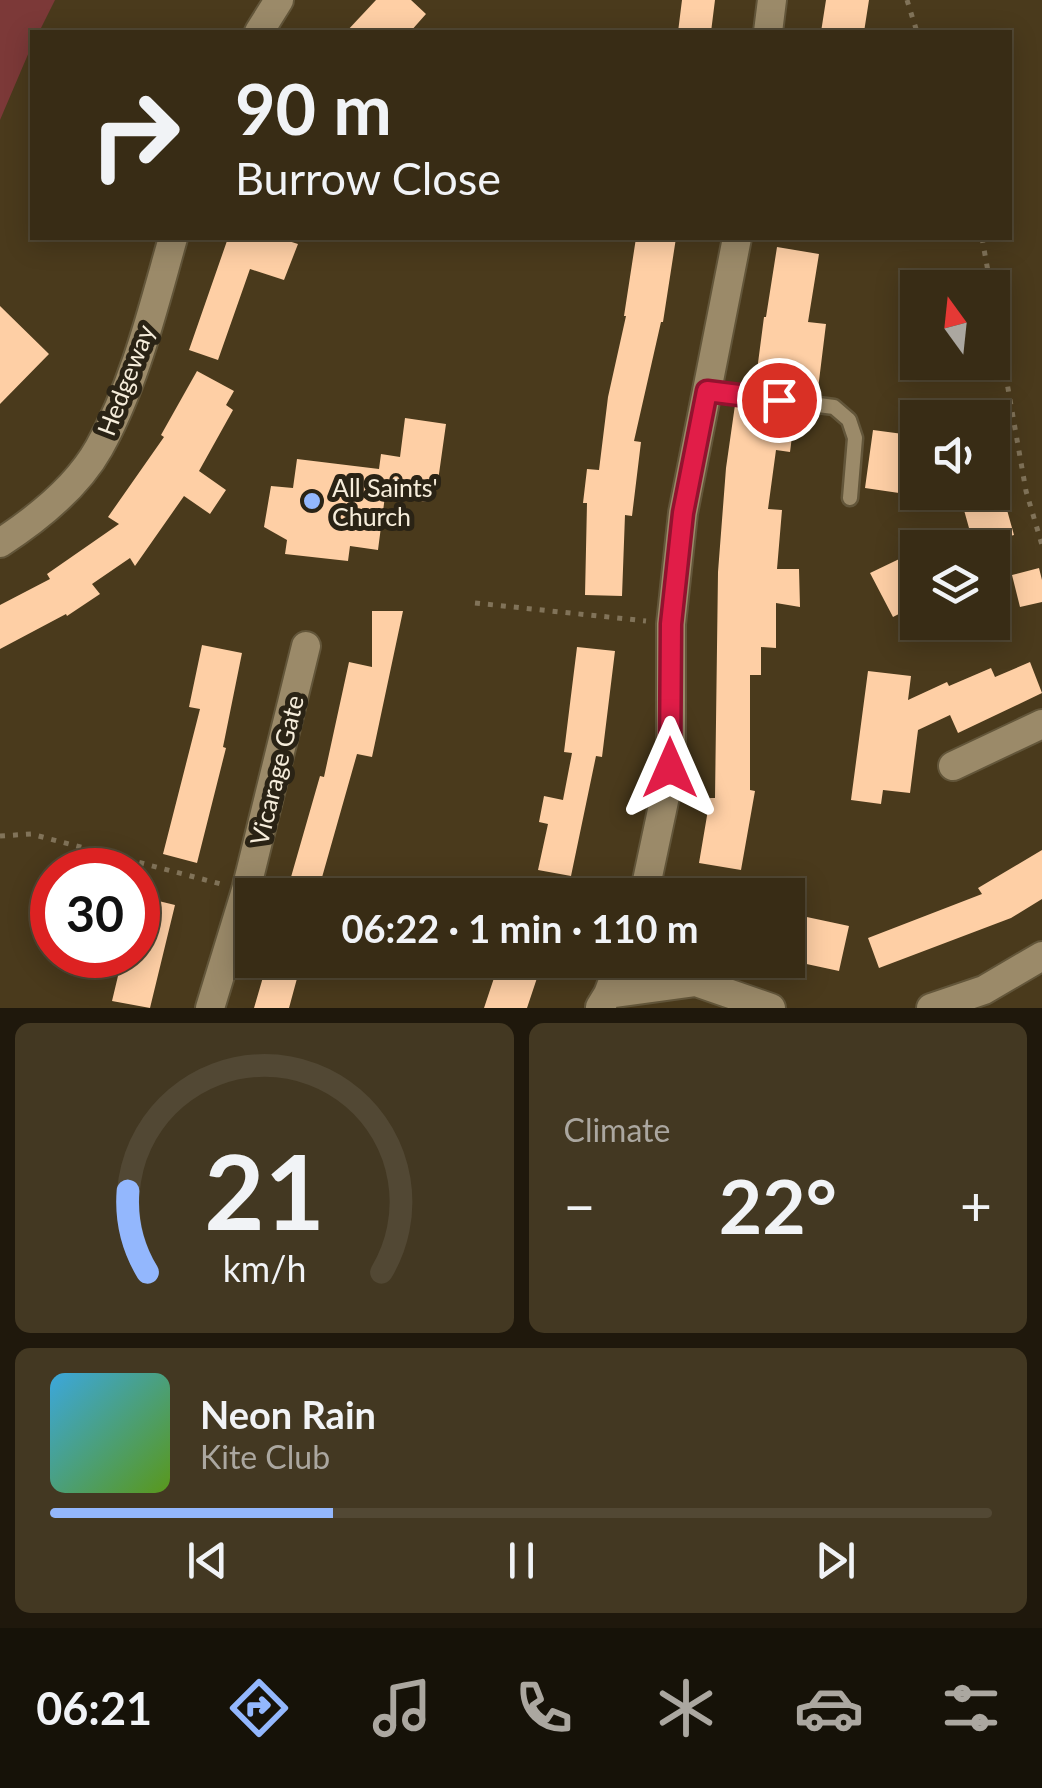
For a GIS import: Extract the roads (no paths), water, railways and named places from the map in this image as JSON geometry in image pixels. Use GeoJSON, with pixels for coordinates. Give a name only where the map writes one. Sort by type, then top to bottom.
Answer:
{"type":"FeatureCollection","features":[{"type":"Feature","properties":{"kind":"street"},"geometry":{"type":"LineString","coordinates":[[260,30],[279,0]]}},
{"type":"Feature","properties":{"kind":"street"},"geometry":{"type":"LineString","coordinates":[[768,30],[772,0]]}},
{"type":"Feature","properties":{"kind":"street","name":"Hedgeway"},"geometry":{"type":"LineString","coordinates":[[0,543],[52,504],[99,448],[124,394],[171,240]]}},
{"type":"Feature","properties":{"kind":"street"},"geometry":{"type":"LineString","coordinates":[[647,878],[670,768],[671,624],[683,513],[737,240]]}},
{"type":"Feature","properties":{"kind":"street","name":"Vicarage Gate"},"geometry":{"type":"LineString","coordinates":[[210,1008],[246,890],[306,646]]}},
{"type":"Feature","properties":{"kind":"street"},"geometry":{"type":"LineString","coordinates":[[953,766],[1042,724]]}},
{"type":"Feature","properties":{"kind":"street"},"geometry":{"type":"LineString","coordinates":[[931,1008],[984,990],[1042,956]]}},
{"type":"Feature","properties":{"kind":"street"},"geometry":{"type":"LineString","coordinates":[[604,1001],[669,978]]}},
{"type":"Feature","properties":{"kind":"street"},"geometry":{"type":"LineString","coordinates":[[704,978],[770,1008]]}},
{"type":"Feature","properties":{"kind":"lane"},"geometry":{"type":"LineString","coordinates":[[707,391],[834,407],[850,420],[855,438],[850,498]]}},
{"type":"Feature","properties":{"kind":"place","name":"All Saints' Church"},"geometry":{"type":"Point","coordinates":[312,501]}}]}
